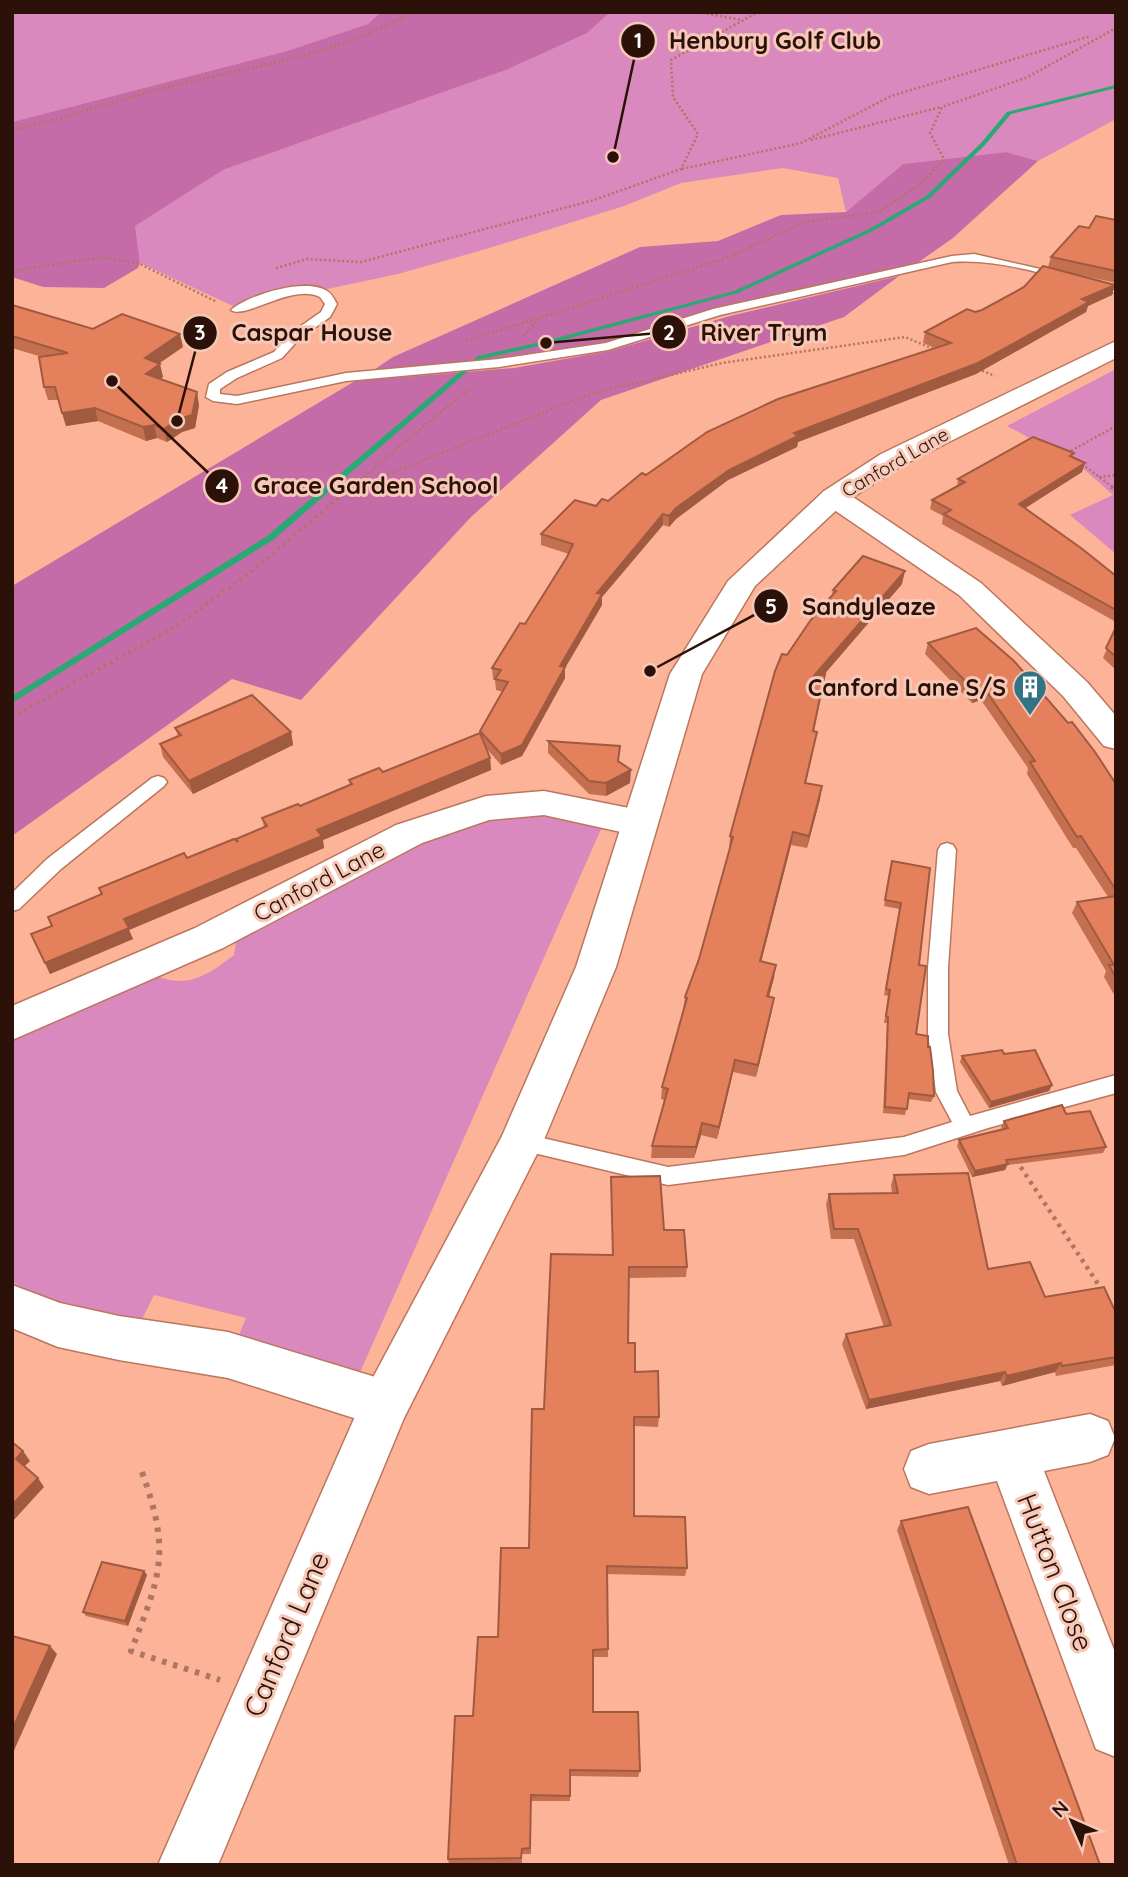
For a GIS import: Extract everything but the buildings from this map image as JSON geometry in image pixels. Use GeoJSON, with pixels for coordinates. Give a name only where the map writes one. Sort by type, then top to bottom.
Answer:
{"type":"FeatureCollection","features":[{"type":"Feature","properties":{"kind":"main road","name":"Canford Lane"},"geometry":{"type":"LineString","coordinates":[[188,1865],[385,1404],[521,1142],[596,967],[686,674],[743,582],[834,496],[891,460],[1116,348]]}},
{"type":"Feature","properties":{"kind":"main road"},"geometry":{"type":"LineString","coordinates":[[834,496],[970,589],[1075,689],[1116,738]]}},
{"type":"Feature","properties":{"kind":"main road","name":"Canford Lane"},"geometry":{"type":"LineString","coordinates":[[12,1024],[209,939],[409,834],[486,808],[544,803],[639,823]]}},
{"type":"Feature","properties":{"kind":"main road"},"geometry":{"type":"LineString","coordinates":[[12,1306],[58,1325],[107,1336],[228,1355],[385,1404]]}},
{"type":"Feature","properties":{"kind":"main road"},"geometry":{"type":"LineString","coordinates":[[929,1469],[1090,1438]]}},
{"type":"Feature","properties":{"kind":"main road","name":"Hutton Close"},"geometry":{"type":"LineString","coordinates":[[1012,1453],[1116,1729]]}},
{"type":"Feature","properties":{"kind":"lane"},"geometry":{"type":"LineString","coordinates":[[237,310],[268,296],[303,290],[323,292],[329,296],[331,304],[326,314],[295,336],[278,355],[232,375],[214,387],[213,397],[222,400],[237,400],[346,377],[499,363],[608,346],[717,312],[864,281],[952,259],[974,257],[999,261],[1116,290]]}},
{"type":"Feature","properties":{"kind":"lane"},"geometry":{"type":"LineString","coordinates":[[12,904],[54,864],[158,782]]}},
{"type":"Feature","properties":{"kind":"lane"},"geometry":{"type":"LineString","coordinates":[[947,850],[938,968],[938,1034],[947,1093],[965,1126]]}},
{"type":"Feature","properties":{"kind":"lane"},"geometry":{"type":"LineString","coordinates":[[521,1142],[668,1176],[904,1146],[988,1119],[1116,1084]]}},
{"type":"Feature","properties":{"kind":"path"},"geometry":{"type":"LineString","coordinates":[[12,130],[48,123],[151,91],[302,57],[365,39],[412,12]]}},
{"type":"Feature","properties":{"kind":"path"},"geometry":{"type":"LineString","coordinates":[[698,12],[742,20]]}},
{"type":"Feature","properties":{"kind":"path"},"geometry":{"type":"LineString","coordinates":[[681,169],[698,134],[673,97],[671,60],[758,12]]}},
{"type":"Feature","properties":{"kind":"path"},"geometry":{"type":"LineString","coordinates":[[801,143],[891,96],[1006,64],[1116,28]]}},
{"type":"Feature","properties":{"kind":"path"},"geometry":{"type":"LineString","coordinates":[[273,269],[307,259],[361,261],[594,200],[681,169],[801,143],[942,107],[1007,86],[1056,64],[1097,34]]}},
{"type":"Feature","properties":{"kind":"path"},"geometry":{"type":"LineString","coordinates":[[522,337],[539,318],[732,256],[804,222],[879,212],[923,182],[944,159],[930,132],[942,107]]}},
{"type":"Feature","properties":{"kind":"path"},"geometry":{"type":"LineString","coordinates":[[12,271],[103,257],[115,259],[139,264],[237,310]]}},
{"type":"Feature","properties":{"kind":"path"},"geometry":{"type":"LineString","coordinates":[[354,488],[590,394],[709,366],[905,337],[942,353]]}},
{"type":"Feature","properties":{"kind":"path"},"geometry":{"type":"LineString","coordinates":[[12,717],[173,628],[243,578],[354,488],[499,363]]}},
{"type":"Feature","properties":{"kind":"path"},"geometry":{"type":"LineString","coordinates":[[967,364],[1028,391]]}},
{"type":"Feature","properties":{"kind":"path"},"geometry":{"type":"LineString","coordinates":[[1116,426],[1065,451],[1116,490]]}},
{"type":"Feature","properties":{"kind":"path"},"geometry":{"type":"LineString","coordinates":[[1098,477],[1116,475]]}},
{"type":"Feature","properties":{"kind":"path"},"geometry":{"type":"LineString","coordinates":[[988,1119],[1109,1300]]}},
{"type":"Feature","properties":{"kind":"path"},"geometry":{"type":"LineString","coordinates":[[142,1472],[159,1525],[162,1552],[156,1584],[131,1651],[261,1693]]}},
{"type":"Feature","properties":{"kind":"shaded area"},"geometry":{"type":"Polygon","coordinates":[[[12,12],[381,12],[368,24],[287,51],[12,122],[12,12]]]}},
{"type":"Feature","properties":{"kind":"shaded area"},"geometry":{"type":"Polygon","coordinates":[[[381,12],[610,12],[587,33],[506,70],[223,170],[135,226],[140,263],[138,268],[104,288],[43,287],[12,277],[12,122],[287,51],[368,24],[381,12]]]}},
{"type":"Feature","properties":{"kind":"shaded area"},"geometry":{"type":"Polygon","coordinates":[[[610,12],[1116,12],[1116,119],[1038,161],[1006,152],[903,164],[846,212],[838,178],[783,168],[681,183],[624,206],[398,274],[327,289],[305,286],[265,294],[235,307],[140,263],[134,226],[223,170],[506,70],[610,12]]]}},
{"type":"Feature","properties":{"kind":"shaded area"},"geometry":{"type":"Polygon","coordinates":[[[1006,152],[1038,161],[953,238],[913,266],[717,309],[605,343],[506,359],[372,371],[393,357],[640,247],[718,241],[781,215],[846,212],[903,164],[1006,152]]]}},
{"type":"Feature","properties":{"kind":"shaded area"},"geometry":{"type":"Polygon","coordinates":[[[899,276],[844,317],[601,400],[471,517],[301,700],[232,679],[12,836],[12,586],[355,381],[514,368],[610,351],[730,316],[899,276]]]}},
{"type":"Feature","properties":{"kind":"shaded area"},"geometry":{"type":"Polygon","coordinates":[[[1116,369],[1116,554],[1070,515],[1113,495],[1077,463],[1007,426],[1116,369]]]}},
{"type":"Feature","properties":{"kind":"shaded area"},"geometry":{"type":"Polygon","coordinates":[[[538,815],[602,827],[357,1379],[236,1342],[246,1318],[154,1295],[142,1319],[59,1302],[12,1282],[12,1035],[152,974],[164,979],[186,981],[205,974],[234,955],[237,936],[417,843],[491,818],[538,815]]]}},
{"type":"Feature","properties":{"kind":"waterway"},"geometry":{"type":"LineString","coordinates":[[12,700],[270,538],[480,357],[546,343],[736,292],[871,230],[928,197],[983,144],[1009,113],[1116,86]]}},
{"type":"Feature","properties":{"kind":"place","name":"Henbury Golf Club"},"geometry":{"type":"Point","coordinates":[613,157]}},
{"type":"Feature","properties":{"kind":"place","name":"River Trym"},"geometry":{"type":"Point","coordinates":[546,343]}},
{"type":"Feature","properties":{"kind":"place","name":"Grace Garden School"},"geometry":{"type":"Point","coordinates":[112,381]}},
{"type":"Feature","properties":{"kind":"place","name":"Caspar House"},"geometry":{"type":"Point","coordinates":[177,421]}},
{"type":"Feature","properties":{"kind":"place","name":"Sandyleaze"},"geometry":{"type":"Point","coordinates":[650,671]}},
{"type":"Feature","properties":{"kind":"place","name":"Canford Lane S/S"},"geometry":{"type":"Point","coordinates":[1030,717]}}]}
